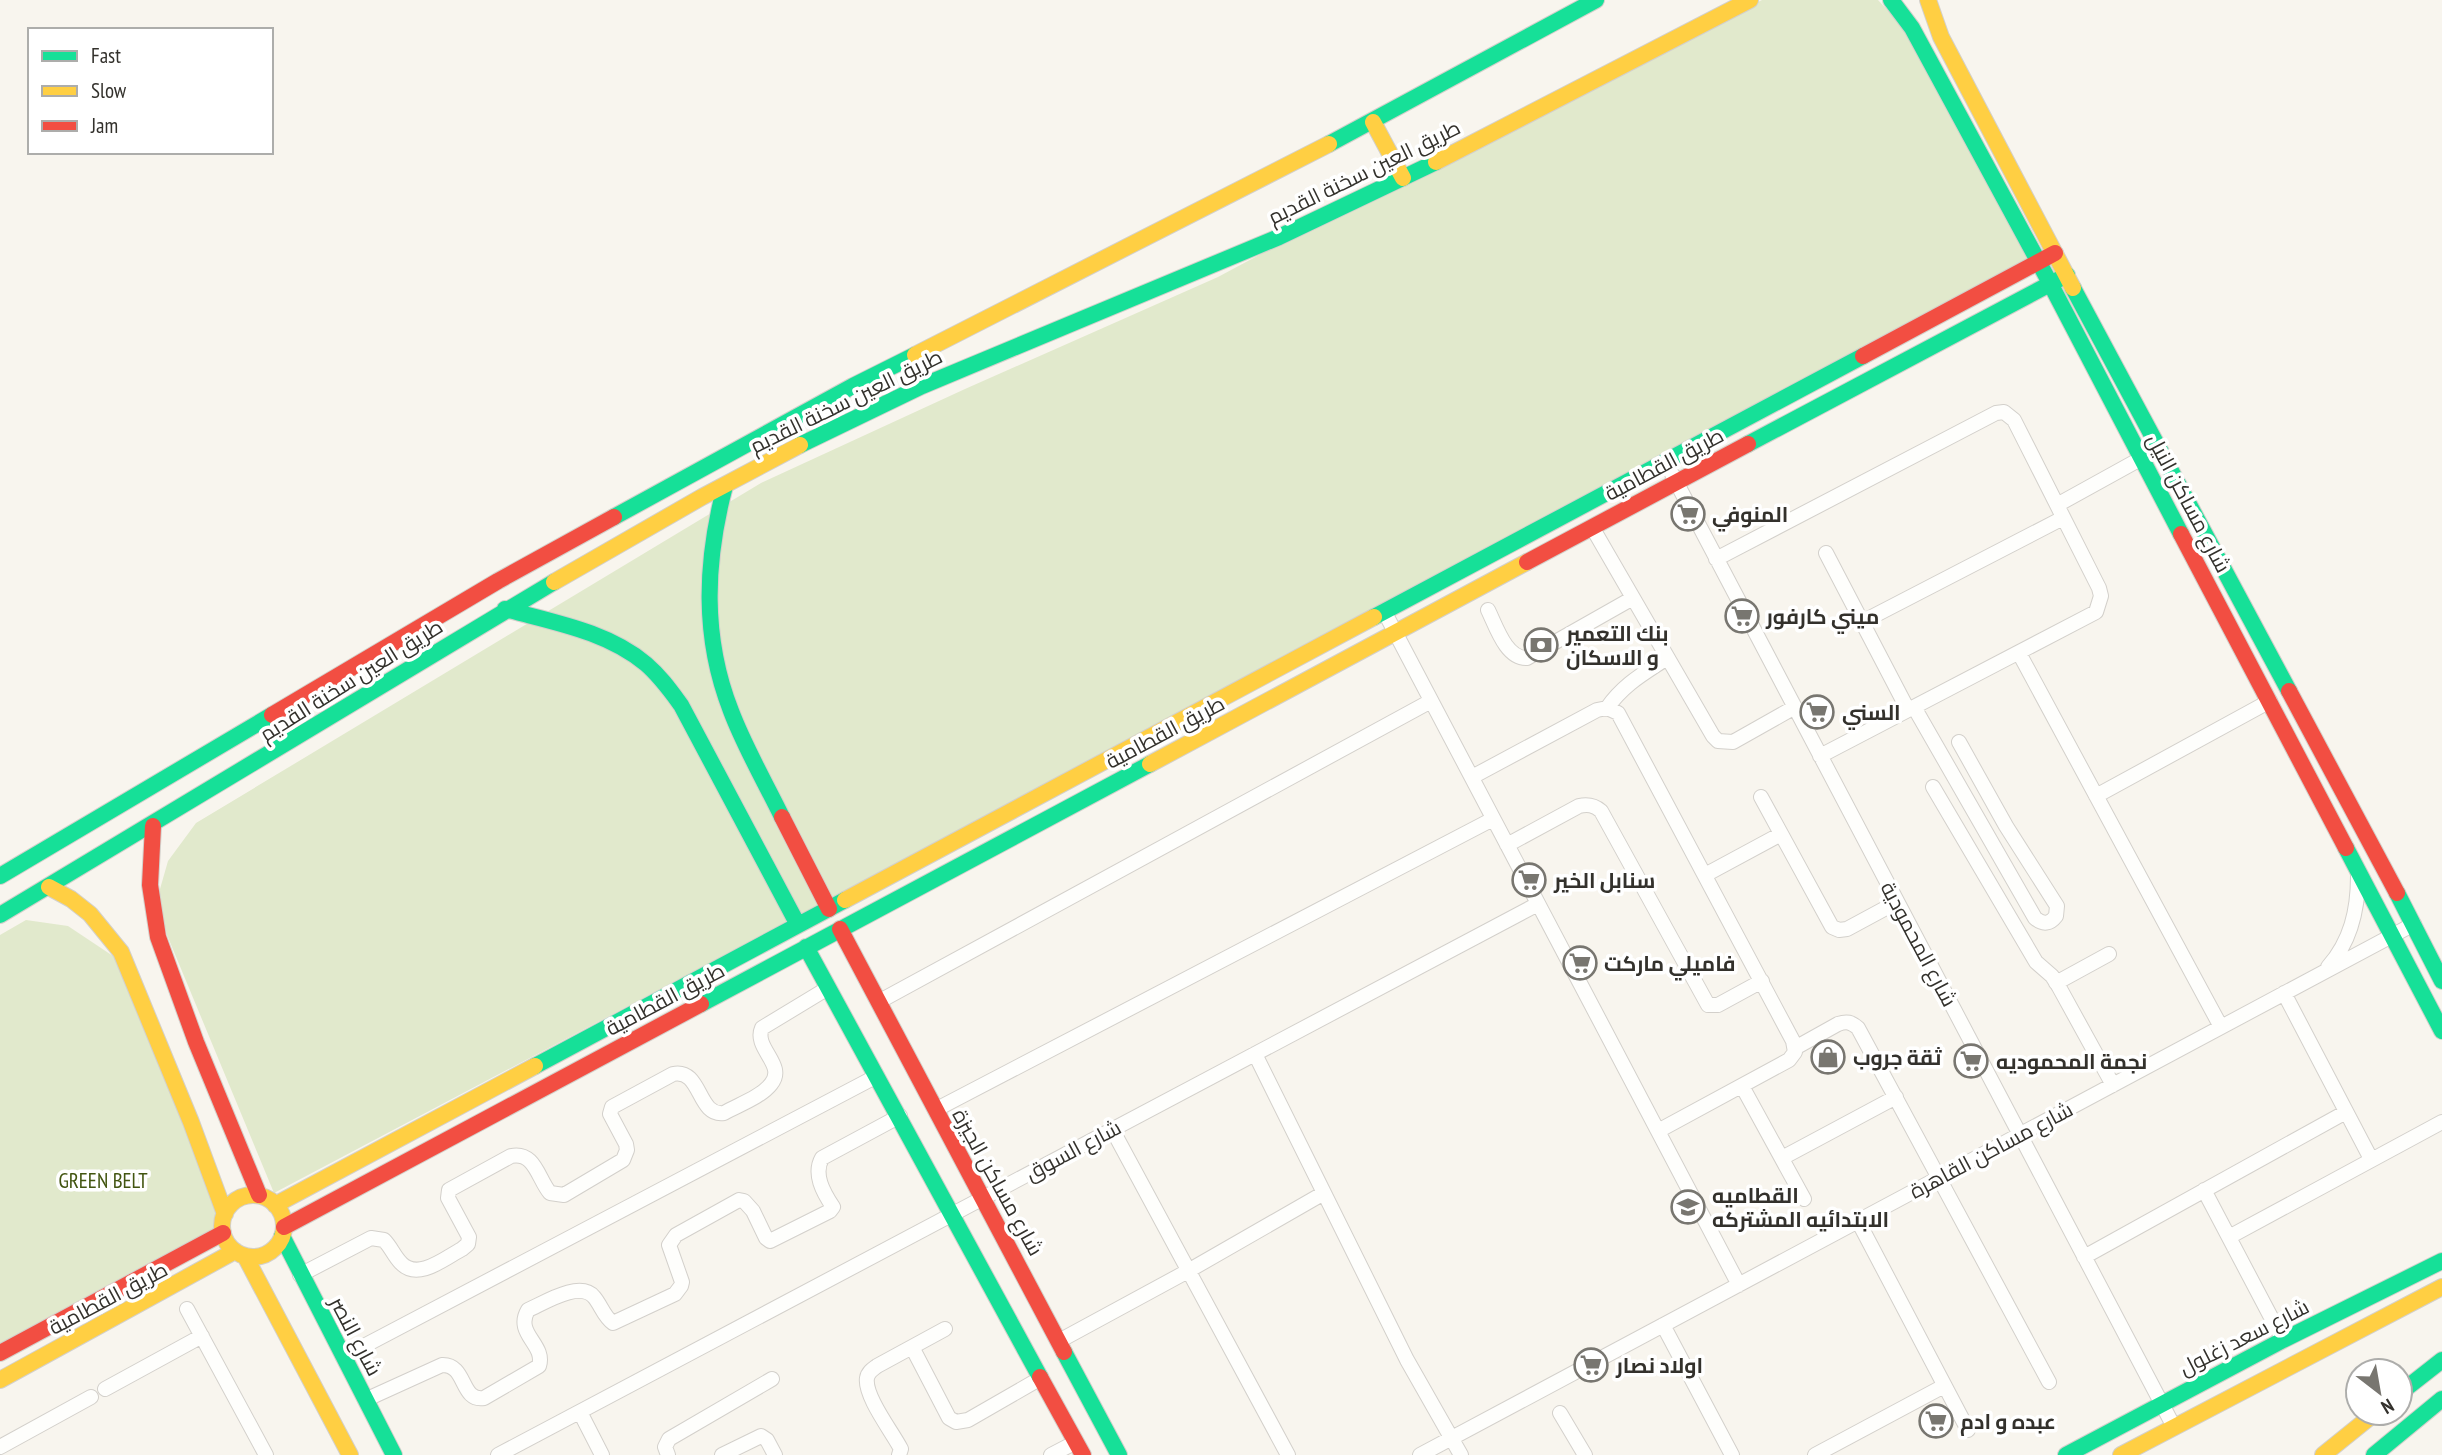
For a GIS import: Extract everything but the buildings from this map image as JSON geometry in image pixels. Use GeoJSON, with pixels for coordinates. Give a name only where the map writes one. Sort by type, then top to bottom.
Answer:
{"type":"FeatureCollection","features":[{"type":"Feature","properties":{"kind":"street","name":"طريق العين سخنة القديم"},"geometry":{"type":"LineString","coordinates":[[0,876],[498,581],[853,386],[1373,122],[1596,0]]}},
{"type":"Feature","properties":{"kind":"street","name":"طريق العين سخنة القديم"},"geometry":{"type":"LineString","coordinates":[[0,915],[153,826],[505,609],[806,441],[922,385],[1217,265],[1403,178],[1749,0]]}},
{"type":"Feature","properties":{"kind":"street","name":"شارع مساكن النيل"},"geometry":{"type":"LineString","coordinates":[[1891,0],[1912,28],[2050,284],[2442,1031]]}},
{"type":"Feature","properties":{"kind":"street","name":"شارع مساكن النيل"},"geometry":{"type":"LineString","coordinates":[[1928,0],[1941,37],[1962,79],[2442,981]]}},
{"type":"Feature","properties":{"kind":"street"},"geometry":{"type":"LineString","coordinates":[[1373,122],[1403,178]]}},
{"type":"Feature","properties":{"kind":"street","name":"طريق القطامية"},"geometry":{"type":"LineString","coordinates":[[275,1205],[2055,253]]}},
{"type":"Feature","properties":{"kind":"street","name":"طريق القطامية"},"geometry":{"type":"LineString","coordinates":[[283,1232],[806,947],[2067,275]]}},
{"type":"Feature","properties":{"kind":"street"},"geometry":{"type":"LineString","coordinates":[[1716,559],[2000,412],[2008,414],[2014,420],[2099,588],[2100,605],[2096,612],[1820,756]]}},
{"type":"Feature","properties":{"kind":"street"},"geometry":{"type":"LineString","coordinates":[[1862,622],[2060,511],[2142,458]]}},
{"type":"Feature","properties":{"kind":"street","name":"شارع المحمودية"},"geometry":{"type":"LineString","coordinates":[[1665,461],[2174,1427]]}},
{"type":"Feature","properties":{"kind":"street"},"geometry":{"type":"LineString","coordinates":[[724,486],[708,569],[710,633],[718,674],[732,714],[828,909]]}},
{"type":"Feature","properties":{"kind":"street"},"geometry":{"type":"LineString","coordinates":[[1592,527],[1718,741],[1732,742],[1795,708]]}},
{"type":"Feature","properties":{"kind":"street"},"geometry":{"type":"LineString","coordinates":[[1826,554],[1911,709],[2035,918],[2044,923],[2049,922],[2056,916],[2057,906],[2006,826],[1959,742]]}},
{"type":"Feature","properties":{"kind":"street"},"geometry":{"type":"LineString","coordinates":[[1488,610],[1510,650],[1521,658],[1527,658],[1633,598]]}},
{"type":"Feature","properties":{"kind":"street"},"geometry":{"type":"LineString","coordinates":[[505,609],[610,639],[637,656],[661,677],[681,705],[798,925]]}},
{"type":"Feature","properties":{"kind":"street"},"geometry":{"type":"LineString","coordinates":[[1384,611],[1739,1285]]}},
{"type":"Feature","properties":{"kind":"street"},"geometry":{"type":"LineString","coordinates":[[2019,653],[2221,1027]]}},
{"type":"Feature","properties":{"kind":"street"},"geometry":{"type":"LineString","coordinates":[[1472,777],[1597,710],[1607,708],[1627,684],[1667,658]]}},
{"type":"Feature","properties":{"kind":"street"},"geometry":{"type":"LineString","coordinates":[[880,1001],[1432,701]]}},
{"type":"Feature","properties":{"kind":"street"},"geometry":{"type":"LineString","coordinates":[[2096,796],[2270,701]]}},
{"type":"Feature","properties":{"kind":"street"},"geometry":{"type":"LineString","coordinates":[[1607,708],[1621,718],[1796,1048]]}},
{"type":"Feature","properties":{"kind":"street"},"geometry":{"type":"LineString","coordinates":[[1933,788],[2036,962],[2056,983],[2113,1085]]}},
{"type":"Feature","properties":{"kind":"street"},"geometry":{"type":"LineString","coordinates":[[1761,797],[1829,923],[1835,929],[1847,929],[1897,901]]}},
{"type":"Feature","properties":{"kind":"street"},"geometry":{"type":"LineString","coordinates":[[1507,845],[1580,806],[1597,807],[1708,1004],[1718,1005],[1762,981]]}},
{"type":"Feature","properties":{"kind":"street"},"geometry":{"type":"LineString","coordinates":[[935,1110],[1493,819]]}},
{"type":"Feature","properties":{"kind":"street"},"geometry":{"type":"LineString","coordinates":[[153,826],[149,880],[156,933],[220,1102],[259,1195],[275,1205],[283,1219],[283,1232],[278,1244],[263,1255],[240,1253]]}},
{"type":"Feature","properties":{"kind":"street"},"geometry":{"type":"LineString","coordinates":[[1987,836],[2006,826]]}},
{"type":"Feature","properties":{"kind":"street"},"geometry":{"type":"LineString","coordinates":[[1705,875],[1781,834]]}},
{"type":"Feature","properties":{"kind":"street"},"geometry":{"type":"LineString","coordinates":[[2322,973],[2342,947],[2352,925],[2357,901],[2357,867]]}},
{"type":"Feature","properties":{"kind":"street"},"geometry":{"type":"LineString","coordinates":[[49,887],[90,913],[107,931],[121,952],[199,1142],[225,1214],[223,1233],[228,1243],[240,1253],[350,1455]]}},
{"type":"Feature","properties":{"kind":"street","name":"شارع السوق"},"geometry":{"type":"LineString","coordinates":[[498,1455],[1538,904]]}},
{"type":"Feature","properties":{"kind":"street","name":"شارع مساكن القاهرة"},"geometry":{"type":"LineString","coordinates":[[1420,1455],[2414,924]]}},
{"type":"Feature","properties":{"kind":"street","name":"شارع مساكن الجيزة"},"geometry":{"type":"LineString","coordinates":[[840,929],[1119,1455]]}},
{"type":"Feature","properties":{"kind":"street"},"geometry":{"type":"LineString","coordinates":[[806,947],[1079,1448],[1051,1455]]}},
{"type":"Feature","properties":{"kind":"street"},"geometry":{"type":"LineString","coordinates":[[2056,983],[2109,954]]}},
{"type":"Feature","properties":{"kind":"street"},"geometry":{"type":"LineString","coordinates":[[300,1275],[371,1238],[384,1240],[403,1266],[416,1270],[462,1249],[469,1237],[448,1198],[449,1190],[512,1156],[528,1159],[550,1193],[564,1195],[618,1164],[626,1155],[626,1144],[610,1114],[612,1107],[673,1074],[688,1076],[710,1110],[716,1114],[724,1113],[764,1090],[774,1080],[775,1067],[760,1040],[762,1028],[828,988]]}},
{"type":"Feature","properties":{"kind":"street"},"geometry":{"type":"LineString","coordinates":[[2284,993],[2371,1159]]}},
{"type":"Feature","properties":{"kind":"street"},"geometry":{"type":"LineString","coordinates":[[1658,1131],[1789,1060],[1796,1048],[1838,1024],[1845,1021],[1852,1023],[1858,1028],[1940,1177],[2049,1382]]}},
{"type":"Feature","properties":{"kind":"street"},"geometry":{"type":"LineString","coordinates":[[1255,1054],[1407,1360],[1461,1455]]}},
{"type":"Feature","properties":{"kind":"street"},"geometry":{"type":"LineString","coordinates":[[342,1357],[877,1076]]}},
{"type":"Feature","properties":{"kind":"street"},"geometry":{"type":"LineString","coordinates":[[1742,1086],[1804,1199]]}},
{"type":"Feature","properties":{"kind":"street"},"geometry":{"type":"LineString","coordinates":[[1782,1158],[1896,1097]]}},
{"type":"Feature","properties":{"kind":"street"},"geometry":{"type":"LineString","coordinates":[[2084,1257],[2346,1111]]}},
{"type":"Feature","properties":{"kind":"street"},"geometry":{"type":"LineString","coordinates":[[365,1400],[442,1365],[457,1370],[471,1396],[484,1398],[539,1366],[540,1356],[523,1321],[528,1310],[574,1290],[583,1290],[594,1297],[608,1320],[614,1323],[674,1294],[682,1282],[668,1245],[676,1235],[739,1200],[744,1201],[754,1211],[766,1238],[770,1241],[831,1211],[833,1206],[818,1175],[817,1168],[822,1158],[900,1116]]}},
{"type":"Feature","properties":{"kind":"street"},"geometry":{"type":"LineString","coordinates":[[2229,1237],[2442,1122]]}},
{"type":"Feature","properties":{"kind":"street"},"geometry":{"type":"LineString","coordinates":[[1112,1129],[1288,1455]]}},
{"type":"Feature","properties":{"kind":"street"},"geometry":{"type":"LineString","coordinates":[[2204,1190],[2283,1340]]}},
{"type":"Feature","properties":{"kind":"street"},"geometry":{"type":"LineString","coordinates":[[1059,1341],[1324,1193]]}},
{"type":"Feature","properties":{"kind":"street"},"geometry":{"type":"LineString","coordinates":[[225,1214],[238,1199],[259,1195]]}},
{"type":"Feature","properties":{"kind":"street"},"geometry":{"type":"LineString","coordinates":[[1858,1221],[1968,1430]]}},
{"type":"Feature","properties":{"kind":"street","name":"شارع النصر"},"geometry":{"type":"LineString","coordinates":[[283,1232],[300,1275],[394,1455]]}},
{"type":"Feature","properties":{"kind":"street","name":"طريق القطامية"},"geometry":{"type":"LineString","coordinates":[[0,1353],[223,1233]]}},
{"type":"Feature","properties":{"kind":"street","name":"طريق القطامية"},"geometry":{"type":"LineString","coordinates":[[0,1380],[240,1253]]}},
{"type":"Feature","properties":{"kind":"street"},"geometry":{"type":"LineString","coordinates":[[2121,1455],[2442,1285],[2437,1263]]}},
{"type":"Feature","properties":{"kind":"street","name":"شارع سعد زغلول"},"geometry":{"type":"LineString","coordinates":[[2066,1455],[2283,1340],[2437,1263]]}},
{"type":"Feature","properties":{"kind":"street"},"geometry":{"type":"LineString","coordinates":[[187,1309],[266,1455]]}},
{"type":"Feature","properties":{"kind":"street"},"geometry":{"type":"LineString","coordinates":[[1663,1325],[1732,1455]]}},
{"type":"Feature","properties":{"kind":"street"},"geometry":{"type":"LineString","coordinates":[[899,1455],[901,1449],[869,1393],[866,1377],[877,1366],[945,1329]]}},
{"type":"Feature","properties":{"kind":"street"},"geometry":{"type":"LineString","coordinates":[[105,1390],[202,1336]]}},
{"type":"Feature","properties":{"kind":"street"},"geometry":{"type":"LineString","coordinates":[[912,1347],[949,1418],[956,1422],[968,1420],[1041,1378]]}},
{"type":"Feature","properties":{"kind":"street"},"geometry":{"type":"LineString","coordinates":[[2414,1382],[2442,1360]]}},
{"type":"Feature","properties":{"kind":"street"},"geometry":{"type":"LineString","coordinates":[[668,1455],[665,1447],[669,1439],[772,1379]]}},
{"type":"Feature","properties":{"kind":"street"},"geometry":{"type":"LineString","coordinates":[[1815,1455],[1944,1386]]}},
{"type":"Feature","properties":{"kind":"street"},"geometry":{"type":"LineString","coordinates":[[0,1447],[91,1397]]}},
{"type":"Feature","properties":{"kind":"street"},"geometry":{"type":"LineString","coordinates":[[2374,1455],[2442,1399]]}},
{"type":"Feature","properties":{"kind":"street"},"geometry":{"type":"LineString","coordinates":[[580,1412],[603,1455]]}},
{"type":"Feature","properties":{"kind":"street"},"geometry":{"type":"LineString","coordinates":[[1560,1413],[1585,1455]]}},
{"type":"Feature","properties":{"kind":"street"},"geometry":{"type":"LineString","coordinates":[[2323,1455],[2358,1427]]}},
{"type":"Feature","properties":{"kind":"street"},"geometry":{"type":"LineString","coordinates":[[722,1455],[761,1436],[767,1440],[775,1455]]}},
{"type":"Feature","properties":{"kind":"green space"},"geometry":{"type":"Polygon","coordinates":[[[1762,0],[1878,0],[1922,47],[2037,262],[274,1193],[167,935],[158,896],[168,861],[196,823],[761,483],[1218,277],[1403,178],[1762,0]]]}},
{"type":"Feature","properties":{"kind":"green space","name":"GREEN BELT"},"geometry":{"type":"Polygon","coordinates":[[[26,920],[68,926],[128,966],[225,1214],[223,1233],[0,1350],[0,935],[26,920]]]}},
{"type":"Feature","properties":{"kind":"traffic: fast"},"geometry":{"type":"LineString","coordinates":[[1329,144],[1596,0]]}},
{"type":"Feature","properties":{"kind":"traffic: fast"},"geometry":{"type":"LineString","coordinates":[[1891,0],[1912,28],[2050,283],[2181,534]]}},
{"type":"Feature","properties":{"kind":"traffic: fast"},"geometry":{"type":"LineString","coordinates":[[800,445],[922,386],[1279,237],[1436,162]]}},
{"type":"Feature","properties":{"kind":"traffic: fast"},"geometry":{"type":"LineString","coordinates":[[1748,444],[2067,275]]}},
{"type":"Feature","properties":{"kind":"traffic: fast"},"geometry":{"type":"LineString","coordinates":[[2073,288],[2289,691]]}},
{"type":"Feature","properties":{"kind":"traffic: fast"},"geometry":{"type":"LineString","coordinates":[[614,517],[915,355]]}},
{"type":"Feature","properties":{"kind":"traffic: fast"},"geometry":{"type":"LineString","coordinates":[[1374,617],[1863,356]]}},
{"type":"Feature","properties":{"kind":"traffic: fast"},"geometry":{"type":"LineString","coordinates":[[725,486],[710,571],[711,627],[715,655],[731,711],[782,817]]}},
{"type":"Feature","properties":{"kind":"traffic: fast"},"geometry":{"type":"LineString","coordinates":[[0,915],[554,582]]}},
{"type":"Feature","properties":{"kind":"traffic: fast"},"geometry":{"type":"LineString","coordinates":[[505,609],[560,623],[614,643],[656,673],[681,705],[798,925]]}},
{"type":"Feature","properties":{"kind":"traffic: fast"},"geometry":{"type":"LineString","coordinates":[[0,876],[272,715]]}},
{"type":"Feature","properties":{"kind":"traffic: fast"},"geometry":{"type":"LineString","coordinates":[[701,1004],[1150,764]]}},
{"type":"Feature","properties":{"kind":"traffic: fast"},"geometry":{"type":"LineString","coordinates":[[2346,848],[2442,1031]]}},
{"type":"Feature","properties":{"kind":"traffic: fast"},"geometry":{"type":"LineString","coordinates":[[2397,893],[2442,981]]}},
{"type":"Feature","properties":{"kind":"traffic: fast"},"geometry":{"type":"LineString","coordinates":[[535,1066],[845,900]]}},
{"type":"Feature","properties":{"kind":"traffic: fast"},"geometry":{"type":"LineString","coordinates":[[806,947],[1040,1377]]}},
{"type":"Feature","properties":{"kind":"traffic: fast"},"geometry":{"type":"LineString","coordinates":[[282,1236],[394,1455]]}},
{"type":"Feature","properties":{"kind":"traffic: fast"},"geometry":{"type":"LineString","coordinates":[[2066,1455],[2283,1340],[2442,1261]]}},
{"type":"Feature","properties":{"kind":"traffic: fast"},"geometry":{"type":"LineString","coordinates":[[1064,1352],[1119,1455]]}},
{"type":"Feature","properties":{"kind":"traffic: fast"},"geometry":{"type":"LineString","coordinates":[[2414,1382],[2442,1360]]}},
{"type":"Feature","properties":{"kind":"traffic: fast"},"geometry":{"type":"LineString","coordinates":[[2374,1455],[2442,1399]]}},
{"type":"Feature","properties":{"kind":"traffic: slow"},"geometry":{"type":"LineString","coordinates":[[1436,162],[1750,0]]}},
{"type":"Feature","properties":{"kind":"traffic: slow"},"geometry":{"type":"LineString","coordinates":[[1928,0],[1941,37],[2073,288]]}},
{"type":"Feature","properties":{"kind":"traffic: slow"},"geometry":{"type":"LineString","coordinates":[[1373,122],[1403,178]]}},
{"type":"Feature","properties":{"kind":"traffic: slow"},"geometry":{"type":"LineString","coordinates":[[915,355],[1329,144]]}},
{"type":"Feature","properties":{"kind":"traffic: slow"},"geometry":{"type":"LineString","coordinates":[[554,582],[702,497],[800,445]]}},
{"type":"Feature","properties":{"kind":"traffic: slow"},"geometry":{"type":"LineString","coordinates":[[1150,764],[1527,562]]}},
{"type":"Feature","properties":{"kind":"traffic: slow"},"geometry":{"type":"LineString","coordinates":[[845,900],[1374,617]]}},
{"type":"Feature","properties":{"kind":"traffic: slow"},"geometry":{"type":"LineString","coordinates":[[49,887],[90,914],[121,952],[191,1122],[225,1214]]}},
{"type":"Feature","properties":{"kind":"traffic: slow"},"geometry":{"type":"LineString","coordinates":[[275,1205],[535,1066]]}},
{"type":"Feature","properties":{"kind":"traffic: slow"},"geometry":{"type":"LineString","coordinates":[[253,1195],[275,1204],[284,1226],[275,1248],[253,1257],[231,1248],[222,1226],[231,1204],[253,1195]]}},
{"type":"Feature","properties":{"kind":"traffic: slow"},"geometry":{"type":"LineString","coordinates":[[0,1380],[235,1251]]}},
{"type":"Feature","properties":{"kind":"traffic: slow"},"geometry":{"type":"LineString","coordinates":[[245,1256],[350,1455]]}},
{"type":"Feature","properties":{"kind":"traffic: slow"},"geometry":{"type":"LineString","coordinates":[[2121,1455],[2442,1287]]}},
{"type":"Feature","properties":{"kind":"traffic: slow"},"geometry":{"type":"LineString","coordinates":[[2323,1455],[2358,1427]]}},
{"type":"Feature","properties":{"kind":"traffic: jam"},"geometry":{"type":"LineString","coordinates":[[1863,356],[2055,253]]}},
{"type":"Feature","properties":{"kind":"traffic: jam"},"geometry":{"type":"LineString","coordinates":[[1527,562],[1748,444]]}},
{"type":"Feature","properties":{"kind":"traffic: jam"},"geometry":{"type":"LineString","coordinates":[[272,715],[498,581],[614,517]]}},
{"type":"Feature","properties":{"kind":"traffic: jam"},"geometry":{"type":"LineString","coordinates":[[2181,534],[2346,848]]}},
{"type":"Feature","properties":{"kind":"traffic: jam"},"geometry":{"type":"LineString","coordinates":[[2289,691],[2397,893]]}},
{"type":"Feature","properties":{"kind":"traffic: jam"},"geometry":{"type":"LineString","coordinates":[[782,817],[829,909]]}},
{"type":"Feature","properties":{"kind":"traffic: jam"},"geometry":{"type":"LineString","coordinates":[[153,826],[150,885],[158,937],[196,1042],[259,1195]]}},
{"type":"Feature","properties":{"kind":"traffic: jam"},"geometry":{"type":"LineString","coordinates":[[840,929],[1064,1352]]}},
{"type":"Feature","properties":{"kind":"traffic: jam"},"geometry":{"type":"LineString","coordinates":[[284,1227],[701,1004]]}},
{"type":"Feature","properties":{"kind":"traffic: jam"},"geometry":{"type":"LineString","coordinates":[[0,1353],[223,1233]]}},
{"type":"Feature","properties":{"kind":"traffic: jam"},"geometry":{"type":"LineString","coordinates":[[1040,1377],[1083,1455]]}},
{"type":"Feature","properties":{"kind":"place","name":"المنوفي"},"geometry":{"type":"Point","coordinates":[1688,514]}},
{"type":"Feature","properties":{"kind":"place","name":"ميني كارفور"},"geometry":{"type":"Point","coordinates":[1742,616]}},
{"type":"Feature","properties":{"kind":"place","name":"بنك التعمير و الاسكان"},"geometry":{"type":"Point","coordinates":[1541,645]}},
{"type":"Feature","properties":{"kind":"place","name":"السني"},"geometry":{"type":"Point","coordinates":[1817,712]}},
{"type":"Feature","properties":{"kind":"place","name":"سنابل الخير"},"geometry":{"type":"Point","coordinates":[1529,880]}},
{"type":"Feature","properties":{"kind":"place","name":"فاميلي ماركت"},"geometry":{"type":"Point","coordinates":[1580,963]}},
{"type":"Feature","properties":{"kind":"place","name":"ثقة جروب"},"geometry":{"type":"Point","coordinates":[1828,1057]}},
{"type":"Feature","properties":{"kind":"place","name":"نجمة المحموديه"},"geometry":{"type":"Point","coordinates":[1971,1061]}},
{"type":"Feature","properties":{"kind":"place","name":"القطاميه الابتدائيه المشتركه"},"geometry":{"type":"Point","coordinates":[1688,1207]}},
{"type":"Feature","properties":{"kind":"place","name":"اولاد نصار"},"geometry":{"type":"Point","coordinates":[1591,1365]}},
{"type":"Feature","properties":{"kind":"place","name":"عبده و ادم"},"geometry":{"type":"Point","coordinates":[1936,1421]}}]}
